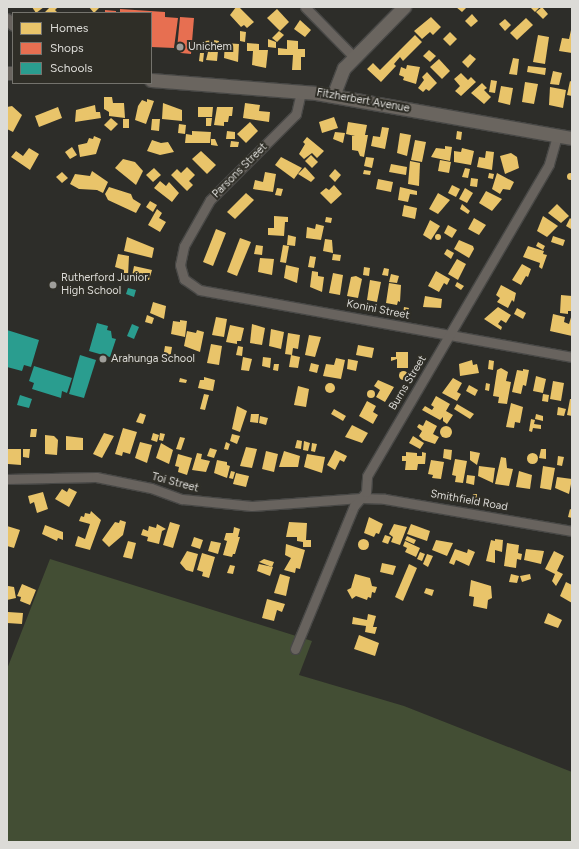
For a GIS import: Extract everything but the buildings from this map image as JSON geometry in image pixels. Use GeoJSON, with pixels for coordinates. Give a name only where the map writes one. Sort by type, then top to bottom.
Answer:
{"type":"FeatureCollection","features":[{"type":"Feature","properties":{"kind":"main road"},"geometry":{"type":"LineString","coordinates":[[333,96],[339,75],[354,57],[404,7]]}},
{"type":"Feature","properties":{"kind":"main road","name":"Fitzherbert Avenue"},"geometry":{"type":"LineString","coordinates":[[152,80],[333,96],[572,138]]}},
{"type":"Feature","properties":{"kind":"street"},"geometry":{"type":"LineString","coordinates":[[305,7],[354,57]]}},
{"type":"Feature","properties":{"kind":"street","name":"Parsons Street"},"geometry":{"type":"LineString","coordinates":[[184,279],[180,265],[184,246],[210,200],[296,114],[301,92]]}},
{"type":"Feature","properties":{"kind":"street","name":"Burns Street"},"geometry":{"type":"LineString","coordinates":[[295,649],[354,506],[366,492],[367,476],[550,164],[557,136]]}},
{"type":"Feature","properties":{"kind":"street","name":"Konini Street"},"geometry":{"type":"LineString","coordinates":[[184,279],[200,290],[572,357]]}},
{"type":"Feature","properties":{"kind":"street","name":"Toi Street"},"geometry":{"type":"LineString","coordinates":[[7,479],[96,476],[151,488],[182,499],[252,506],[361,498]]}},
{"type":"Feature","properties":{"kind":"street","name":"Smithfield Road"},"geometry":{"type":"LineString","coordinates":[[361,498],[385,499],[572,531]]}},
{"type":"Feature","properties":{"kind":"green space"},"geometry":{"type":"Polygon","coordinates":[[[50,559],[312,641],[299,675],[404,706],[572,772],[572,842],[7,842],[7,669],[50,559]]]}},
{"type":"Feature","properties":{"kind":"place","name":"Unichem"},"geometry":{"type":"Point","coordinates":[180,47]}},
{"type":"Feature","properties":{"kind":"place","name":"Rutherford Junior High School"},"geometry":{"type":"Point","coordinates":[53,285]}},
{"type":"Feature","properties":{"kind":"place","name":"Arahunga School"},"geometry":{"type":"Point","coordinates":[103,359]}}]}
